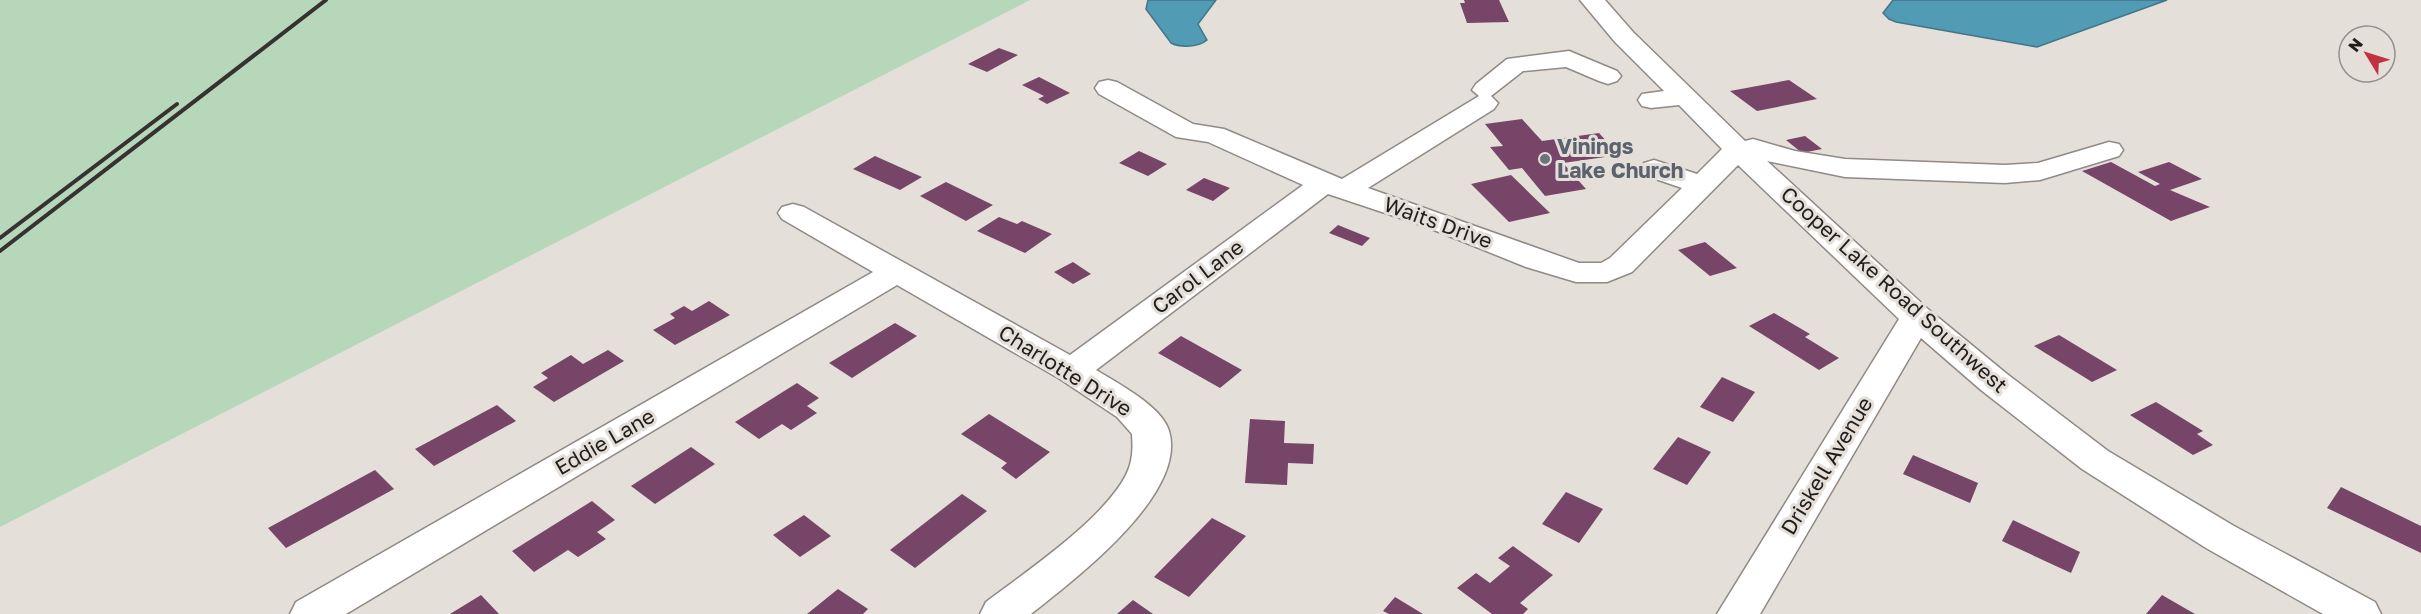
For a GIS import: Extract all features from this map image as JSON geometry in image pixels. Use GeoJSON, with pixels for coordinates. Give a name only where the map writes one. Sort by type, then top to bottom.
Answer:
{"type":"FeatureCollection","features":[{"type":"Feature","properties":{"kind":"street","name":"Cooper Lake Road Southwest"},"geometry":{"type":"LineString","coordinates":[[1592,0],[1624,37],[1684,97],[1746,148],[1917,317],[1994,382],[2095,460],[2220,537],[2360,614]]}},
{"type":"Feature","properties":{"kind":"street","name":"Carol Lane"},"geometry":{"type":"LineString","coordinates":[[1072,371],[1334,187],[1485,96],[1516,64],[1569,59],[1608,76]]}},
{"type":"Feature","properties":{"kind":"street","name":"Waits Drive"},"geometry":{"type":"LineString","coordinates":[[1108,88],[1186,131],[1214,135],[1334,187],[1435,220],[1557,267],[1592,273],[1607,272],[1632,257],[1700,184],[1746,148]]}},
{"type":"Feature","properties":{"kind":"street"},"geometry":{"type":"LineString","coordinates":[[1651,100],[1684,97]]}},
{"type":"Feature","properties":{"kind":"street"},"geometry":{"type":"LineString","coordinates":[[1746,148],[1784,143]]}},
{"type":"Feature","properties":{"kind":"street"},"geometry":{"type":"LineString","coordinates":[[1746,148],[1790,159],[1845,168],[2005,174],[2040,171],[2109,150]]}},
{"type":"Feature","properties":{"kind":"street"},"geometry":{"type":"LineString","coordinates":[[1654,169],[1700,184]]}},
{"type":"Feature","properties":{"kind":"street","name":"Charlotte Drive"},"geometry":{"type":"LineString","coordinates":[[793,213],[1072,371],[1130,408],[1151,431],[1151,460],[1133,496],[1082,548],[1001,614]]}},
{"type":"Feature","properties":{"kind":"street","name":"Eddie Lane"},"geometry":{"type":"LineString","coordinates":[[311,614],[898,271]]}},
{"type":"Feature","properties":{"kind":"street","name":"Driskell Avenue"},"geometry":{"type":"LineString","coordinates":[[1738,614],[1917,317]]}},
{"type":"Feature","properties":{"kind":"green space"},"geometry":{"type":"Polygon","coordinates":[[[0,0],[1030,0],[0,527],[0,0]]]}},
{"type":"Feature","properties":{"kind":"water"},"geometry":{"type":"Polygon","coordinates":[[[1148,0],[1216,0],[1198,24],[1207,40],[1190,46],[1171,43],[1146,9],[1148,0]]]}},
{"type":"Feature","properties":{"kind":"water"},"geometry":{"type":"Polygon","coordinates":[[[1893,0],[2167,0],[2037,47],[1896,22],[1883,13],[1893,0]]]}},
{"type":"Feature","properties":{"kind":"building"},"geometry":{"type":"Polygon","coordinates":[[[1464,0],[1499,0],[1509,22],[1467,23],[1460,3],[1465,3],[1464,0]]]}},
{"type":"Feature","properties":{"kind":"building"},"geometry":{"type":"Polygon","coordinates":[[[999,48],[1018,55],[987,72],[968,64],[999,48]]]}},
{"type":"Feature","properties":{"kind":"building"},"geometry":{"type":"Polygon","coordinates":[[[1039,77],[1070,93],[1047,104],[1038,99],[1044,96],[1022,85],[1039,77]]]}},
{"type":"Feature","properties":{"kind":"building"},"geometry":{"type":"Polygon","coordinates":[[[1789,80],[1817,99],[1757,111],[1730,91],[1789,80]]]}},
{"type":"Feature","properties":{"kind":"building","name":"Vinings Lake Church"},"geometry":{"type":"Polygon","coordinates":[[[1522,119],[1542,141],[1599,133],[1619,155],[1563,163],[1586,189],[1545,196],[1522,168],[1509,170],[1490,147],[1503,146],[1485,124],[1522,119]]]}},
{"type":"Feature","properties":{"kind":"building"},"geometry":{"type":"Polygon","coordinates":[[[1805,136],[1822,149],[1802,153],[1786,140],[1805,136]]]}},
{"type":"Feature","properties":{"kind":"building"},"geometry":{"type":"Polygon","coordinates":[[[1139,151],[1167,164],[1148,176],[1119,163],[1139,151]]]}},
{"type":"Feature","properties":{"kind":"building"},"geometry":{"type":"Polygon","coordinates":[[[875,156],[922,177],[900,190],[853,169],[875,156]]]}},
{"type":"Feature","properties":{"kind":"building"},"geometry":{"type":"Polygon","coordinates":[[[2111,162],[2155,186],[2160,184],[2138,172],[2169,162],[2202,179],[2170,190],[2210,207],[2171,221],[2082,171],[2111,162]]]}},
{"type":"Feature","properties":{"kind":"building"},"geometry":{"type":"Polygon","coordinates":[[[1511,175],[1550,213],[1509,222],[1471,184],[1511,175]]]}},
{"type":"Feature","properties":{"kind":"building"},"geometry":{"type":"Polygon","coordinates":[[[1204,178],[1230,188],[1213,201],[1186,190],[1204,178]]]}},
{"type":"Feature","properties":{"kind":"building"},"geometry":{"type":"Polygon","coordinates":[[[946,182],[993,205],[966,221],[920,196],[946,182]]]}},
{"type":"Feature","properties":{"kind":"building"},"geometry":{"type":"Polygon","coordinates":[[[999,217],[1017,224],[1022,221],[1052,234],[1025,253],[977,231],[999,217]]]}},
{"type":"Feature","properties":{"kind":"building"},"geometry":{"type":"Polygon","coordinates":[[[1338,225],[1370,238],[1362,246],[1329,233],[1338,225]]]}},
{"type":"Feature","properties":{"kind":"building"},"geometry":{"type":"Polygon","coordinates":[[[1705,242],[1737,268],[1710,276],[1678,250],[1705,242]]]}},
{"type":"Feature","properties":{"kind":"building"},"geometry":{"type":"Polygon","coordinates":[[[1073,262],[1091,274],[1073,284],[1054,272],[1073,262]]]}},
{"type":"Feature","properties":{"kind":"building"},"geometry":{"type":"Polygon","coordinates":[[[709,301],[730,315],[675,345],[653,330],[675,318],[670,314],[684,306],[692,311],[709,301]]]}},
{"type":"Feature","properties":{"kind":"building"},"geometry":{"type":"Polygon","coordinates":[[[1774,313],[1810,334],[1805,337],[1839,358],[1819,370],[1749,326],[1774,313]]]}},
{"type":"Feature","properties":{"kind":"building"},"geometry":{"type":"Polygon","coordinates":[[[895,323],[917,336],[852,378],[829,363],[895,323]]]}},
{"type":"Feature","properties":{"kind":"building"},"geometry":{"type":"Polygon","coordinates":[[[2059,335],[2117,370],[2092,382],[2034,346],[2059,335]]]}},
{"type":"Feature","properties":{"kind":"building"},"geometry":{"type":"Polygon","coordinates":[[[1181,336],[1242,370],[1220,388],[1158,353],[1181,336]]]}},
{"type":"Feature","properties":{"kind":"building"},"geometry":{"type":"Polygon","coordinates":[[[608,350],[624,361],[554,402],[533,387],[548,378],[541,373],[571,355],[583,364],[608,350]]]}},
{"type":"Feature","properties":{"kind":"building"},"geometry":{"type":"Polygon","coordinates":[[[1722,377],[1755,392],[1733,422],[1700,407],[1722,377]]]}},
{"type":"Feature","properties":{"kind":"building"},"geometry":{"type":"Polygon","coordinates":[[[797,383],[819,398],[807,406],[817,413],[791,430],[782,424],[759,439],[735,422],[797,383]]]}},
{"type":"Feature","properties":{"kind":"building"},"geometry":{"type":"Polygon","coordinates":[[[2156,402],[2203,431],[2197,434],[2213,445],[2193,455],[2130,415],[2156,402]]]}},
{"type":"Feature","properties":{"kind":"building"},"geometry":{"type":"Polygon","coordinates":[[[497,405],[516,421],[434,466],[415,449],[497,405]]]}},
{"type":"Feature","properties":{"kind":"building"},"geometry":{"type":"Polygon","coordinates":[[[989,414],[1050,452],[1016,479],[1001,468],[1007,463],[961,434],[989,414]]]}},
{"type":"Feature","properties":{"kind":"building"},"geometry":{"type":"Polygon","coordinates":[[[1250,419],[1285,421],[1284,443],[1314,444],[1313,464],[1288,463],[1287,485],[1245,483],[1250,419]]]}},
{"type":"Feature","properties":{"kind":"building"},"geometry":{"type":"Polygon","coordinates":[[[1678,437],[1711,452],[1687,485],[1653,469],[1678,437]]]}},
{"type":"Feature","properties":{"kind":"building"},"geometry":{"type":"Polygon","coordinates":[[[691,447],[715,464],[655,504],[631,486],[691,447]]]}},
{"type":"Feature","properties":{"kind":"building"},"geometry":{"type":"Polygon","coordinates":[[[1913,455],[1978,483],[1970,503],[1903,474],[1913,455]]]}},
{"type":"Feature","properties":{"kind":"building"},"geometry":{"type":"Polygon","coordinates":[[[375,470],[394,489],[286,548],[268,528],[375,470]]]}},
{"type":"Feature","properties":{"kind":"building"},"geometry":{"type":"Polygon","coordinates":[[[2341,487],[2421,526],[2421,553],[2327,508],[2341,487]]]}},
{"type":"Feature","properties":{"kind":"building"},"geometry":{"type":"Polygon","coordinates":[[[1566,492],[1603,509],[1579,543],[1542,524],[1566,492]]]}},
{"type":"Feature","properties":{"kind":"building"},"geometry":{"type":"Polygon","coordinates":[[[962,494],[987,511],[915,568],[890,550],[962,494]]]}},
{"type":"Feature","properties":{"kind":"building"},"geometry":{"type":"Polygon","coordinates":[[[592,501],[615,520],[597,532],[606,539],[578,557],[568,550],[534,572],[512,551],[592,501]]]}},
{"type":"Feature","properties":{"kind":"building"},"geometry":{"type":"Polygon","coordinates":[[[804,515],[831,536],[800,557],[773,535],[804,515]]]}},
{"type":"Feature","properties":{"kind":"building"},"geometry":{"type":"Polygon","coordinates":[[[1212,518],[1246,536],[1189,597],[1154,577],[1212,518]]]}},
{"type":"Feature","properties":{"kind":"building"},"geometry":{"type":"Polygon","coordinates":[[[2013,520],[2080,552],[2071,573],[2002,541],[2013,520]]]}},
{"type":"Feature","properties":{"kind":"building"},"geometry":{"type":"Polygon","coordinates":[[[1513,546],[1553,575],[1520,603],[1528,609],[1523,614],[1492,614],[1457,588],[1476,573],[1490,583],[1510,566],[1498,558],[1513,546]]]}},
{"type":"Feature","properties":{"kind":"building"},"geometry":{"type":"Polygon","coordinates":[[[838,589],[868,609],[863,614],[807,614],[838,589]]]}},
{"type":"Feature","properties":{"kind":"building"},"geometry":{"type":"Polygon","coordinates":[[[481,595],[499,614],[450,614],[481,595]]]}},
{"type":"Feature","properties":{"kind":"building"},"geometry":{"type":"Polygon","coordinates":[[[2162,595],[2195,614],[2146,614],[2162,595]]]}},
{"type":"Feature","properties":{"kind":"building"},"geometry":{"type":"Polygon","coordinates":[[[1395,597],[1423,614],[1389,614],[1383,611],[1395,597]]]}},
{"type":"Feature","properties":{"kind":"building"},"geometry":{"type":"Polygon","coordinates":[[[1133,600],[1153,614],[1117,614],[1133,600]]]}},
{"type":"Feature","properties":{"kind":"railway"},"geometry":{"type":"LineString","coordinates":[[0,251],[326,0]]}},
{"type":"Feature","properties":{"kind":"railway"},"geometry":{"type":"LineString","coordinates":[[0,238],[177,104]]}},
{"type":"Feature","properties":{"kind":"place","name":"Vinings Lake Church"},"geometry":{"type":"Point","coordinates":[1545,159]}}]}
